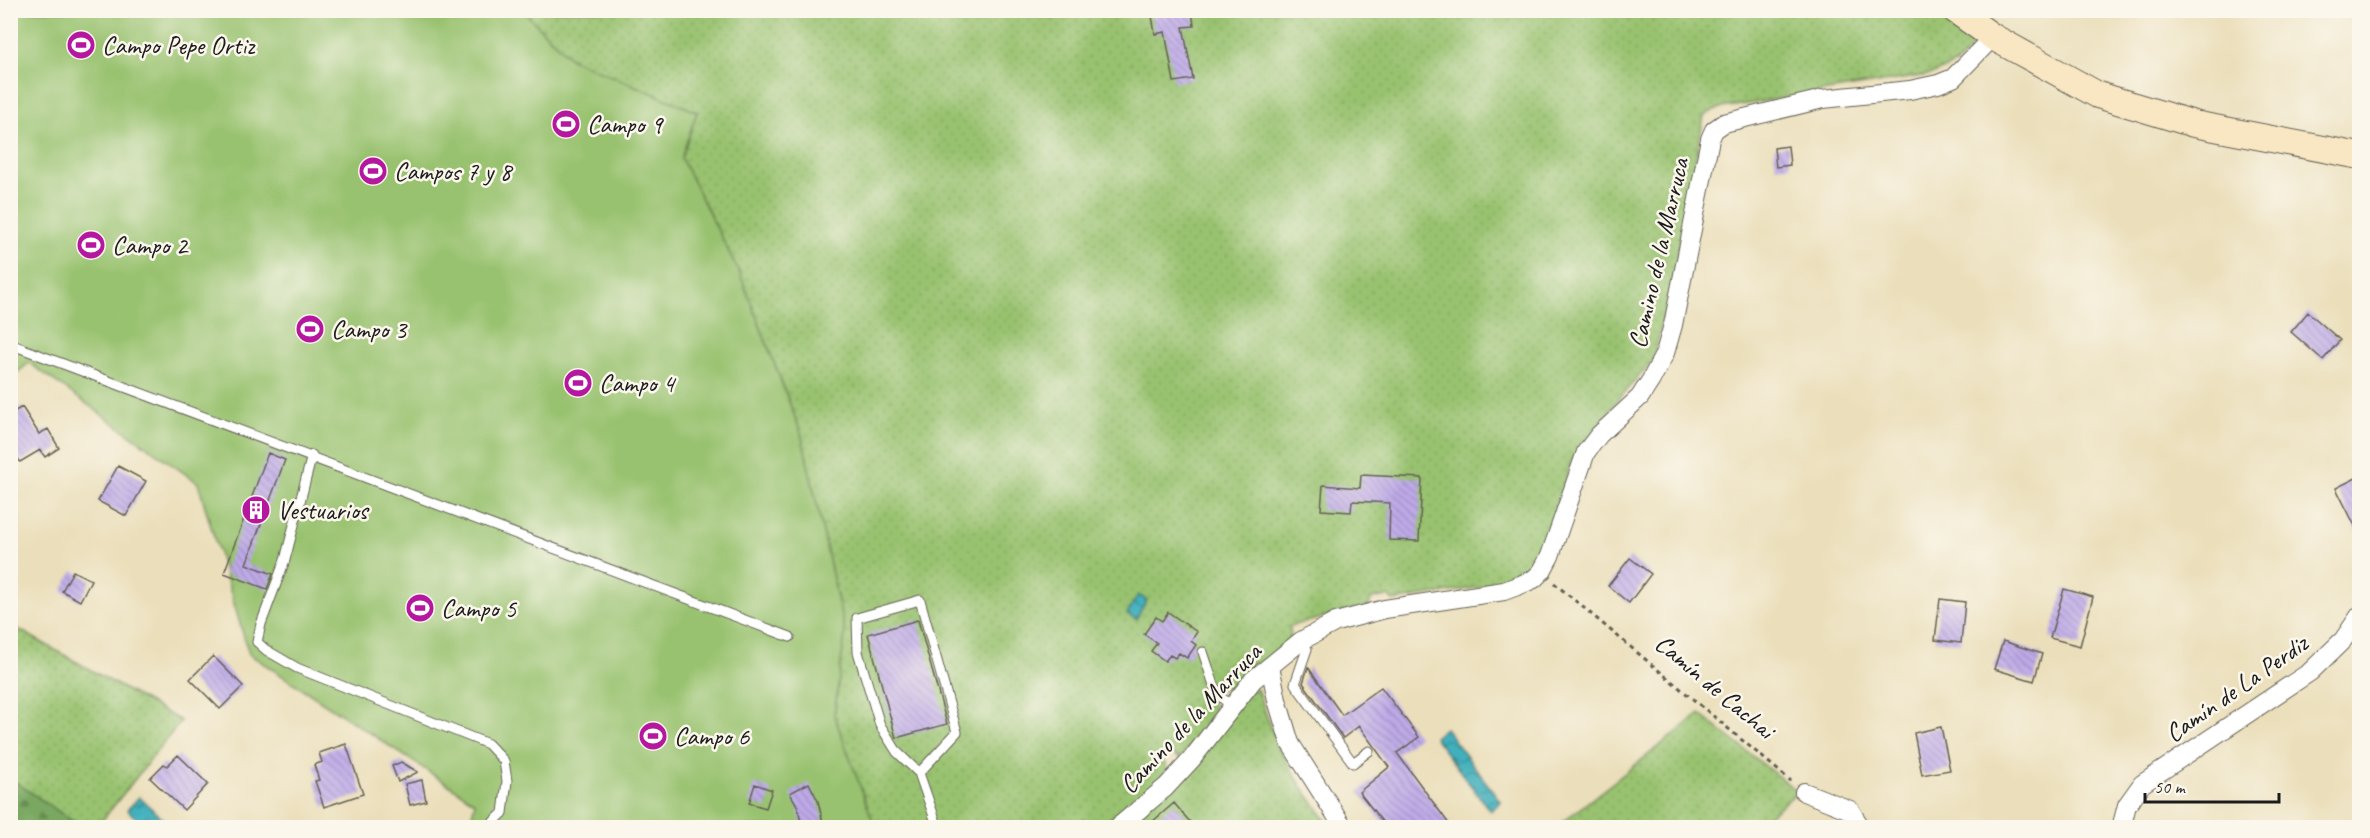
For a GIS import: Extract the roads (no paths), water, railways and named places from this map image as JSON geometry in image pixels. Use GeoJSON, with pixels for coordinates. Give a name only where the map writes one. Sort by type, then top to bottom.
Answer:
{"type":"FeatureCollection","features":[{"type":"Feature","properties":{"kind":"street"},"geometry":{"type":"LineString","coordinates":[[1955,10],[1993,37],[2098,95],[2194,124],[2360,156]]}},
{"type":"Feature","properties":{"kind":"street","name":"Camino de la Marruca"},"geometry":{"type":"LineString","coordinates":[[1117,828],[1166,787],[1185,767],[1253,680],[1301,641],[1336,622],[1385,609],[1504,591],[1534,579],[1542,571],[1550,556],[1586,452],[1599,435],[1640,397],[1665,353],[1673,325],[1710,139],[1714,130],[1724,123],[1823,99],[1910,90],[1938,84],[1953,78],[1993,37]]}},
{"type":"Feature","properties":{"kind":"street","name":"Camín de La Perdiz"},"geometry":{"type":"LineString","coordinates":[[2121,828],[2127,805],[2142,784],[2310,672],[2343,640],[2360,615]]}},
{"type":"Feature","properties":{"kind":"street"},"geometry":{"type":"LineString","coordinates":[[1270,666],[1290,743],[1344,828]]}},
{"type":"Feature","properties":{"kind":"street"},"geometry":{"type":"LineString","coordinates":[[1804,792],[1850,810],[1861,828]]}},
{"type":"Feature","properties":{"kind":"lane"},"geometry":{"type":"LineString","coordinates":[[10,344],[312,455],[790,637]]}},
{"type":"Feature","properties":{"kind":"lane"},"geometry":{"type":"LineString","coordinates":[[312,455],[285,560],[261,624],[257,642],[266,650],[297,668],[488,744],[504,761],[507,781],[503,813],[487,828]]}},
{"type":"Feature","properties":{"kind":"lane"},"geometry":{"type":"LineString","coordinates":[[919,773],[957,732],[920,600],[857,618],[858,652],[880,725],[897,752],[919,773],[938,828]]}},
{"type":"Feature","properties":{"kind":"lane"},"geometry":{"type":"LineString","coordinates":[[1301,641],[1307,648],[1295,684],[1353,763],[1369,752]]}},
{"type":"Feature","properties":{"kind":"lane"},"geometry":{"type":"LineString","coordinates":[[1203,652],[1217,694],[1232,706]]}},
{"type":"Feature","properties":{"kind":"water"},"geometry":{"type":"Polygon","coordinates":[[[1138,595],[1147,600],[1136,619],[1127,614],[1138,595]]]}},
{"type":"Feature","properties":{"kind":"water"},"geometry":{"type":"Polygon","coordinates":[[[1445,728],[1501,802],[1490,811],[1434,737],[1445,728]]]}},
{"type":"Feature","properties":{"kind":"water"},"geometry":{"type":"Polygon","coordinates":[[[139,797],[165,821],[159,827],[146,827],[127,810],[139,797]]]}},
{"type":"Feature","properties":{"kind":"place","name":"Campo Pepe Ortiz"},"geometry":{"type":"Point","coordinates":[81,45]}},
{"type":"Feature","properties":{"kind":"place","name":"Campo 9"},"geometry":{"type":"Point","coordinates":[566,124]}},
{"type":"Feature","properties":{"kind":"place","name":"Campos 7 y 8"},"geometry":{"type":"Point","coordinates":[373,171]}},
{"type":"Feature","properties":{"kind":"place","name":"Campo 2"},"geometry":{"type":"Point","coordinates":[91,245]}},
{"type":"Feature","properties":{"kind":"place","name":"Campo 3"},"geometry":{"type":"Point","coordinates":[310,329]}},
{"type":"Feature","properties":{"kind":"place","name":"Campo 4"},"geometry":{"type":"Point","coordinates":[578,383]}},
{"type":"Feature","properties":{"kind":"place","name":"Vestuarios"},"geometry":{"type":"Point","coordinates":[256,510]}},
{"type":"Feature","properties":{"kind":"place","name":"Campo 5"},"geometry":{"type":"Point","coordinates":[420,608]}},
{"type":"Feature","properties":{"kind":"place","name":"Campo 6"},"geometry":{"type":"Point","coordinates":[653,736]}}]}
